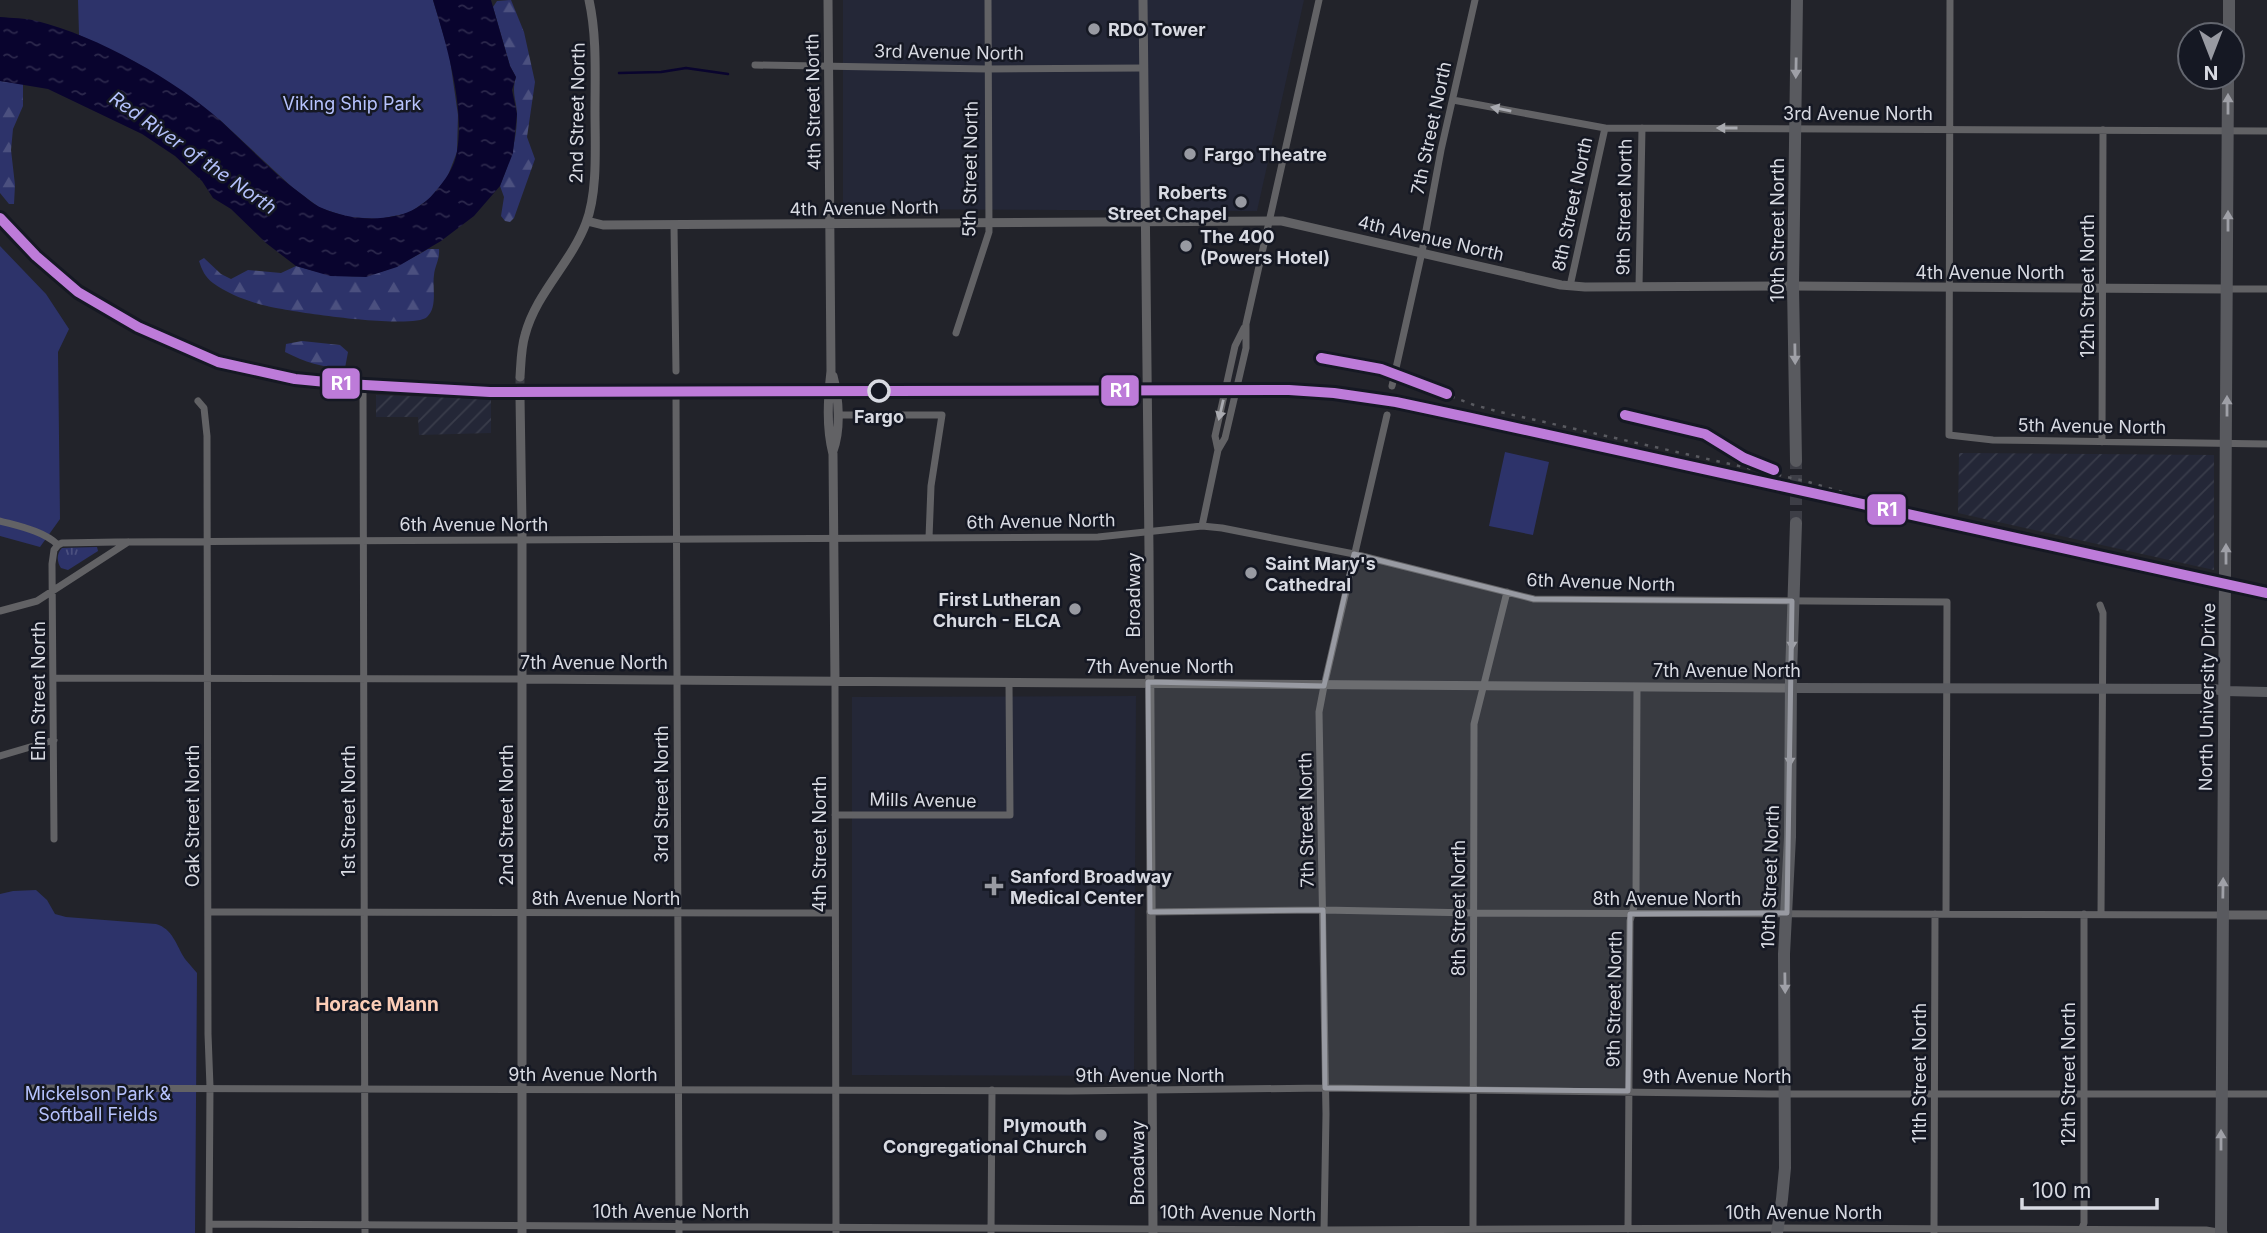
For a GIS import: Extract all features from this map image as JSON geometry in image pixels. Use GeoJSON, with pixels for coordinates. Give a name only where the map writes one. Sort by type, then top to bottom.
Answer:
{"type":"FeatureCollection","features":[{"type":"Feature","properties":{"kind":"main road","name":"10th Street North"},"geometry":{"type":"LineString","coordinates":[[1796,461],[1793,286],[1797,0]]}},
{"type":"Feature","properties":{"kind":"main road"},"geometry":{"type":"LineString","coordinates":[[2228,21],[2229,0]]}},
{"type":"Feature","properties":{"kind":"main road","name":"North University Drive"},"geometry":{"type":"LineString","coordinates":[[2222,1233],[2228,91]]}},
{"type":"Feature","properties":{"kind":"main road","name":"10th Street North"},"geometry":{"type":"LineString","coordinates":[[1777,1230],[1783,1199],[1784,1168],[1784,954],[1790,837],[1796,523]]}},
{"type":"Feature","properties":{"kind":"main road","name":"7th Avenue North"},"geometry":{"type":"LineString","coordinates":[[1791,688],[2214,689],[2267,692]]}},
{"type":"Feature","properties":{"kind":"street","name":"2nd Street North"},"geometry":{"type":"LineString","coordinates":[[520,377],[524,335],[531,318],[568,259],[587,221],[593,188],[595,127],[594,23],[589,0]]}},
{"type":"Feature","properties":{"kind":"street","name":"4th Street North"},"geometry":{"type":"LineString","coordinates":[[828,0],[831,371],[829,440],[832,454],[835,682],[836,1230]]}},
{"type":"Feature","properties":{"kind":"street","name":"5th Street North"},"geometry":{"type":"LineString","coordinates":[[956,333],[987,238],[988,0]]}},
{"type":"Feature","properties":{"kind":"street","name":"Broadway"},"geometry":{"type":"LineString","coordinates":[[1143,0],[1153,1230]]}},
{"type":"Feature","properties":{"kind":"street"},"geometry":{"type":"LineString","coordinates":[[1202,526],[1218,450],[1225,438],[1246,348],[1246,324],[1320,0]]}},
{"type":"Feature","properties":{"kind":"street","name":"7th Street North"},"geometry":{"type":"LineString","coordinates":[[1392,386],[1475,0]]}},
{"type":"Feature","properties":{"kind":"street"},"geometry":{"type":"LineString","coordinates":[[1949,287],[1950,0]]}},
{"type":"Feature","properties":{"kind":"street","name":"3rd Avenue North"},"geometry":{"type":"LineString","coordinates":[[755,65],[987,69],[1143,68]]}},
{"type":"Feature","properties":{"kind":"street","name":"3rd Avenue North"},"geometry":{"type":"LineString","coordinates":[[1452,100],[1605,128],[2267,131]]}},
{"type":"Feature","properties":{"kind":"street","name":"8th Street North"},"geometry":{"type":"LineString","coordinates":[[1570,286],[1605,128]]}},
{"type":"Feature","properties":{"kind":"street","name":"9th Street North"},"geometry":{"type":"LineString","coordinates":[[1639,287],[1642,128]]}},
{"type":"Feature","properties":{"kind":"street","name":"12th Street North"},"geometry":{"type":"LineString","coordinates":[[2102,442],[2103,130]]}},
{"type":"Feature","properties":{"kind":"street","name":"4th Avenue North"},"geometry":{"type":"LineString","coordinates":[[587,221],[603,225],[1269,221],[1291,222],[1570,286],[2267,289]]}},
{"type":"Feature","properties":{"kind":"street"},"geometry":{"type":"LineString","coordinates":[[674,225],[676,371]]}},
{"type":"Feature","properties":{"kind":"street","name":"5th Avenue North"},"geometry":{"type":"LineString","coordinates":[[1949,287],[1949,435],[1993,440],[2267,444]]}},
{"type":"Feature","properties":{"kind":"street","name":"4th Street North"},"geometry":{"type":"LineString","coordinates":[[831,371],[837,390],[838,415],[837,440],[832,454]]}},
{"type":"Feature","properties":{"kind":"street","name":"1st Street North"},"geometry":{"type":"LineString","coordinates":[[363,388],[365,1229]]}},
{"type":"Feature","properties":{"kind":"street","name":"3rd Street North"},"geometry":{"type":"LineString","coordinates":[[676,396],[679,1230]]}},
{"type":"Feature","properties":{"kind":"street","name":"2nd Street North"},"geometry":{"type":"LineString","coordinates":[[520,397],[523,1229]]}},
{"type":"Feature","properties":{"kind":"street","name":"Oak Street North"},"geometry":{"type":"LineString","coordinates":[[198,401],[204,408],[207,436],[209,1233]]}},
{"type":"Feature","properties":{"kind":"street"},"geometry":{"type":"LineString","coordinates":[[838,415],[942,415],[931,486],[929,537]]}},
{"type":"Feature","properties":{"kind":"street","name":"7th Street North"},"geometry":{"type":"LineString","coordinates":[[1324,1231],[1325,1088],[1320,712],[1387,415]]}},
{"type":"Feature","properties":{"kind":"street"},"geometry":{"type":"LineString","coordinates":[[0,521],[39,533],[58,545]]}},
{"type":"Feature","properties":{"kind":"street","name":"6th Avenue North"},"geometry":{"type":"LineString","coordinates":[[58,545],[67,542],[1098,537],[1202,526],[1354,555],[1534,598],[1947,603],[1946,688]]}},
{"type":"Feature","properties":{"kind":"street"},"geometry":{"type":"LineString","coordinates":[[0,611],[37,601],[128,542]]}},
{"type":"Feature","properties":{"kind":"street","name":"Elm Street North"},"geometry":{"type":"LineString","coordinates":[[54,839],[52,564],[54,550],[58,545]]}},
{"type":"Feature","properties":{"kind":"street","name":"8th Street North"},"geometry":{"type":"LineString","coordinates":[[1473,1228],[1474,724],[1507,592]]}},
{"type":"Feature","properties":{"kind":"street"},"geometry":{"type":"LineString","coordinates":[[2100,605],[2103,612],[2101,914]]}},
{"type":"Feature","properties":{"kind":"street","name":"7th Avenue North"},"geometry":{"type":"LineString","coordinates":[[53,678],[1149,682],[1324,686],[1791,688]]}},
{"type":"Feature","properties":{"kind":"street","name":"Mills Avenue"},"geometry":{"type":"LineString","coordinates":[[835,815],[1010,816],[1009,683]]}},
{"type":"Feature","properties":{"kind":"street","name":"9th Street North"},"geometry":{"type":"LineString","coordinates":[[1628,1228],[1630,921],[1636,899],[1637,687]]}},
{"type":"Feature","properties":{"kind":"street"},"geometry":{"type":"LineString","coordinates":[[1946,688],[1946,914]]}},
{"type":"Feature","properties":{"kind":"street"},"geometry":{"type":"LineString","coordinates":[[0,756],[54,740]]}},
{"type":"Feature","properties":{"kind":"street","name":"8th Avenue North"},"geometry":{"type":"LineString","coordinates":[[1150,912],[1323,910],[1633,914],[2267,915]]}},
{"type":"Feature","properties":{"kind":"street","name":"8th Avenue North"},"geometry":{"type":"LineString","coordinates":[[208,912],[835,914]]}},
{"type":"Feature","properties":{"kind":"street","name":"11th Street North"},"geometry":{"type":"LineString","coordinates":[[1934,1231],[1935,914]]}},
{"type":"Feature","properties":{"kind":"street","name":"12th Street North"},"geometry":{"type":"LineString","coordinates":[[2081,1231],[2084,1223],[2084,914]]}},
{"type":"Feature","properties":{"kind":"street","name":"9th Avenue North"},"geometry":{"type":"LineString","coordinates":[[33,1088],[1152,1091],[1325,1088],[1935,1094],[2267,1094]]}},
{"type":"Feature","properties":{"kind":"street"},"geometry":{"type":"LineString","coordinates":[[992,1090],[992,1230]]}},
{"type":"Feature","properties":{"kind":"street","name":"10th Avenue North"},"geometry":{"type":"LineString","coordinates":[[209,1224],[365,1229],[1324,1231],[1628,1228],[2206,1230],[2222,1233]]}},
{"type":"Feature","properties":{"kind":"highlighted area"},"geometry":{"type":"Polygon","coordinates":[[[1354,554],[1534,599],[1792,601],[1787,913],[1630,914],[1628,1091],[1325,1088],[1323,910],[1150,912],[1148,682],[1324,686],[1354,554]]]}},
{"type":"Feature","properties":{"kind":"shaded area"},"geometry":{"type":"Polygon","coordinates":[[[843,0],[1304,0],[1257,211],[843,209],[843,0]]]}},
{"type":"Feature","properties":{"kind":"shaded area"},"geometry":{"type":"Polygon","coordinates":[[[376,395],[491,399],[491,433],[419,435],[418,417],[376,417],[376,395]]]}},
{"type":"Feature","properties":{"kind":"shaded area"},"geometry":{"type":"Polygon","coordinates":[[[1959,453],[2214,455],[2214,570],[1958,513],[1959,453]]]}},
{"type":"Feature","properties":{"kind":"shaded area","name":"Sanford Broadway Medical Center"},"geometry":{"type":"Polygon","coordinates":[[[1136,696],[1134,1076],[852,1075],[852,697],[1136,696]]]}},
{"type":"Feature","properties":{"kind":"green space","name":"Viking Ship Park"},"geometry":{"type":"Polygon","coordinates":[[[78,0],[433,0],[449,53],[458,115],[457,152],[447,178],[429,199],[409,213],[379,219],[348,217],[320,208],[293,188],[220,120],[135,62],[79,35],[78,0]]]}},
{"type":"Feature","properties":{"kind":"green space"},"geometry":{"type":"Polygon","coordinates":[[[511,0],[524,32],[535,82],[527,137],[535,159],[514,218],[510,222],[501,216],[504,197],[500,186],[516,134],[516,77],[510,66],[493,7],[497,1],[511,0]]]}},
{"type":"Feature","properties":{"kind":"green space"},"geometry":{"type":"Polygon","coordinates":[[[0,81],[23,84],[23,106],[13,129],[11,150],[14,204],[9,204],[0,193],[0,81]]]}},
{"type":"Feature","properties":{"kind":"green space"},"geometry":{"type":"Polygon","coordinates":[[[0,246],[46,294],[69,329],[58,352],[60,519],[40,547],[0,536],[0,246]]]}},
{"type":"Feature","properties":{"kind":"green space"},"geometry":{"type":"Polygon","coordinates":[[[428,249],[439,249],[432,308],[427,317],[417,321],[399,322],[324,316],[253,302],[213,283],[204,273],[199,261],[204,258],[221,274],[231,279],[248,270],[281,273],[296,266],[334,275],[364,276],[393,267],[428,249]]]}},
{"type":"Feature","properties":{"kind":"green space"},"geometry":{"type":"Polygon","coordinates":[[[302,341],[340,345],[348,352],[345,368],[314,364],[285,352],[286,344],[302,341]]]}},
{"type":"Feature","properties":{"kind":"green space"},"geometry":{"type":"Polygon","coordinates":[[[1505,452],[1549,462],[1533,535],[1489,526],[1505,452]]]}},
{"type":"Feature","properties":{"kind":"green space"},"geometry":{"type":"Polygon","coordinates":[[[97,547],[98,551],[68,570],[61,568],[58,555],[62,548],[97,547]]]}},
{"type":"Feature","properties":{"kind":"green space","name":"Mickelson Park & Softball Fields"},"geometry":{"type":"Polygon","coordinates":[[[36,890],[47,900],[55,914],[162,926],[197,973],[195,1233],[0,1233],[0,894],[36,890]]]}},
{"type":"Feature","properties":{"kind":"water","name":"Red River of the North"},"geometry":{"type":"Polygon","coordinates":[[[433,0],[491,0],[510,66],[516,77],[512,90],[517,114],[513,153],[500,186],[474,216],[441,241],[397,267],[366,277],[330,276],[296,266],[266,243],[231,209],[213,198],[202,181],[175,156],[142,134],[48,89],[0,81],[0,17],[32,20],[60,28],[110,48],[182,91],[222,122],[316,205],[358,218],[401,215],[422,205],[431,197],[449,173],[457,151],[459,133],[456,95],[433,0]]]}},
{"type":"Feature","properties":{"kind":"waterway"},"geometry":{"type":"LineString","coordinates":[[619,73],[661,72],[686,68],[728,74]]}},
{"type":"Feature","properties":{"kind":"tunnel"},"geometry":{"type":"LineString","coordinates":[[520,377],[520,397]]}},
{"type":"Feature","properties":{"kind":"tunnel"},"geometry":{"type":"LineString","coordinates":[[1796,461],[1796,523]]}},
{"type":"Feature","properties":{"kind":"railway"},"geometry":{"type":"LineString","coordinates":[[1321,358],[1381,369],[1474,405],[1500,412],[1805,481],[1872,501],[1958,519],[2044,544]]}},
{"type":"Feature","properties":{"kind":"railway"},"geometry":{"type":"LineString","coordinates":[[1625,415],[1705,434],[1755,463]]}},
{"type":"Feature","properties":{"kind":"transit line","name":"R1"},"geometry":{"type":"LineString","coordinates":[[0,218],[36,256],[78,292],[138,327],[218,362],[295,379],[490,392],[1289,390],[1334,393],[1396,402],[1471,418],[2267,593]]}},
{"type":"Feature","properties":{"kind":"transit line","name":"R1"},"geometry":{"type":"LineString","coordinates":[[1321,358],[1381,369],[1447,394]]}},
{"type":"Feature","properties":{"kind":"transit line","name":"R1"},"geometry":{"type":"LineString","coordinates":[[1625,415],[1705,434],[1744,458],[1774,470]]}},
{"type":"Feature","properties":{"kind":"place","name":"RDO Tower"},"geometry":{"type":"Point","coordinates":[1094,29]}},
{"type":"Feature","properties":{"kind":"place","name":"Fargo Theatre"},"geometry":{"type":"Point","coordinates":[1190,154]}},
{"type":"Feature","properties":{"kind":"place","name":"Roberts Street Chapel"},"geometry":{"type":"Point","coordinates":[1241,202]}},
{"type":"Feature","properties":{"kind":"place","name":"The 400 (Powers Hotel)"},"geometry":{"type":"Point","coordinates":[1186,246]}},
{"type":"Feature","properties":{"kind":"place","name":"Fargo"},"geometry":{"type":"Point","coordinates":[879,391]}},
{"type":"Feature","properties":{"kind":"place","name":"Saint Mary's Cathedral"},"geometry":{"type":"Point","coordinates":[1251,573]}},
{"type":"Feature","properties":{"kind":"place","name":"First Lutheran Church - ELCA"},"geometry":{"type":"Point","coordinates":[1075,609]}},
{"type":"Feature","properties":{"kind":"place","name":"Sanford Broadway Medical Center"},"geometry":{"type":"Point","coordinates":[994,886]}},
{"type":"Feature","properties":{"kind":"place","name":"Plymouth Congregational Church"},"geometry":{"type":"Point","coordinates":[1101,1135]}},
{"type":"Feature","properties":{"kind":"district","name":"Horace Mann"},"geometry":{"type":"Point","coordinates":[377,1004]}}]}
